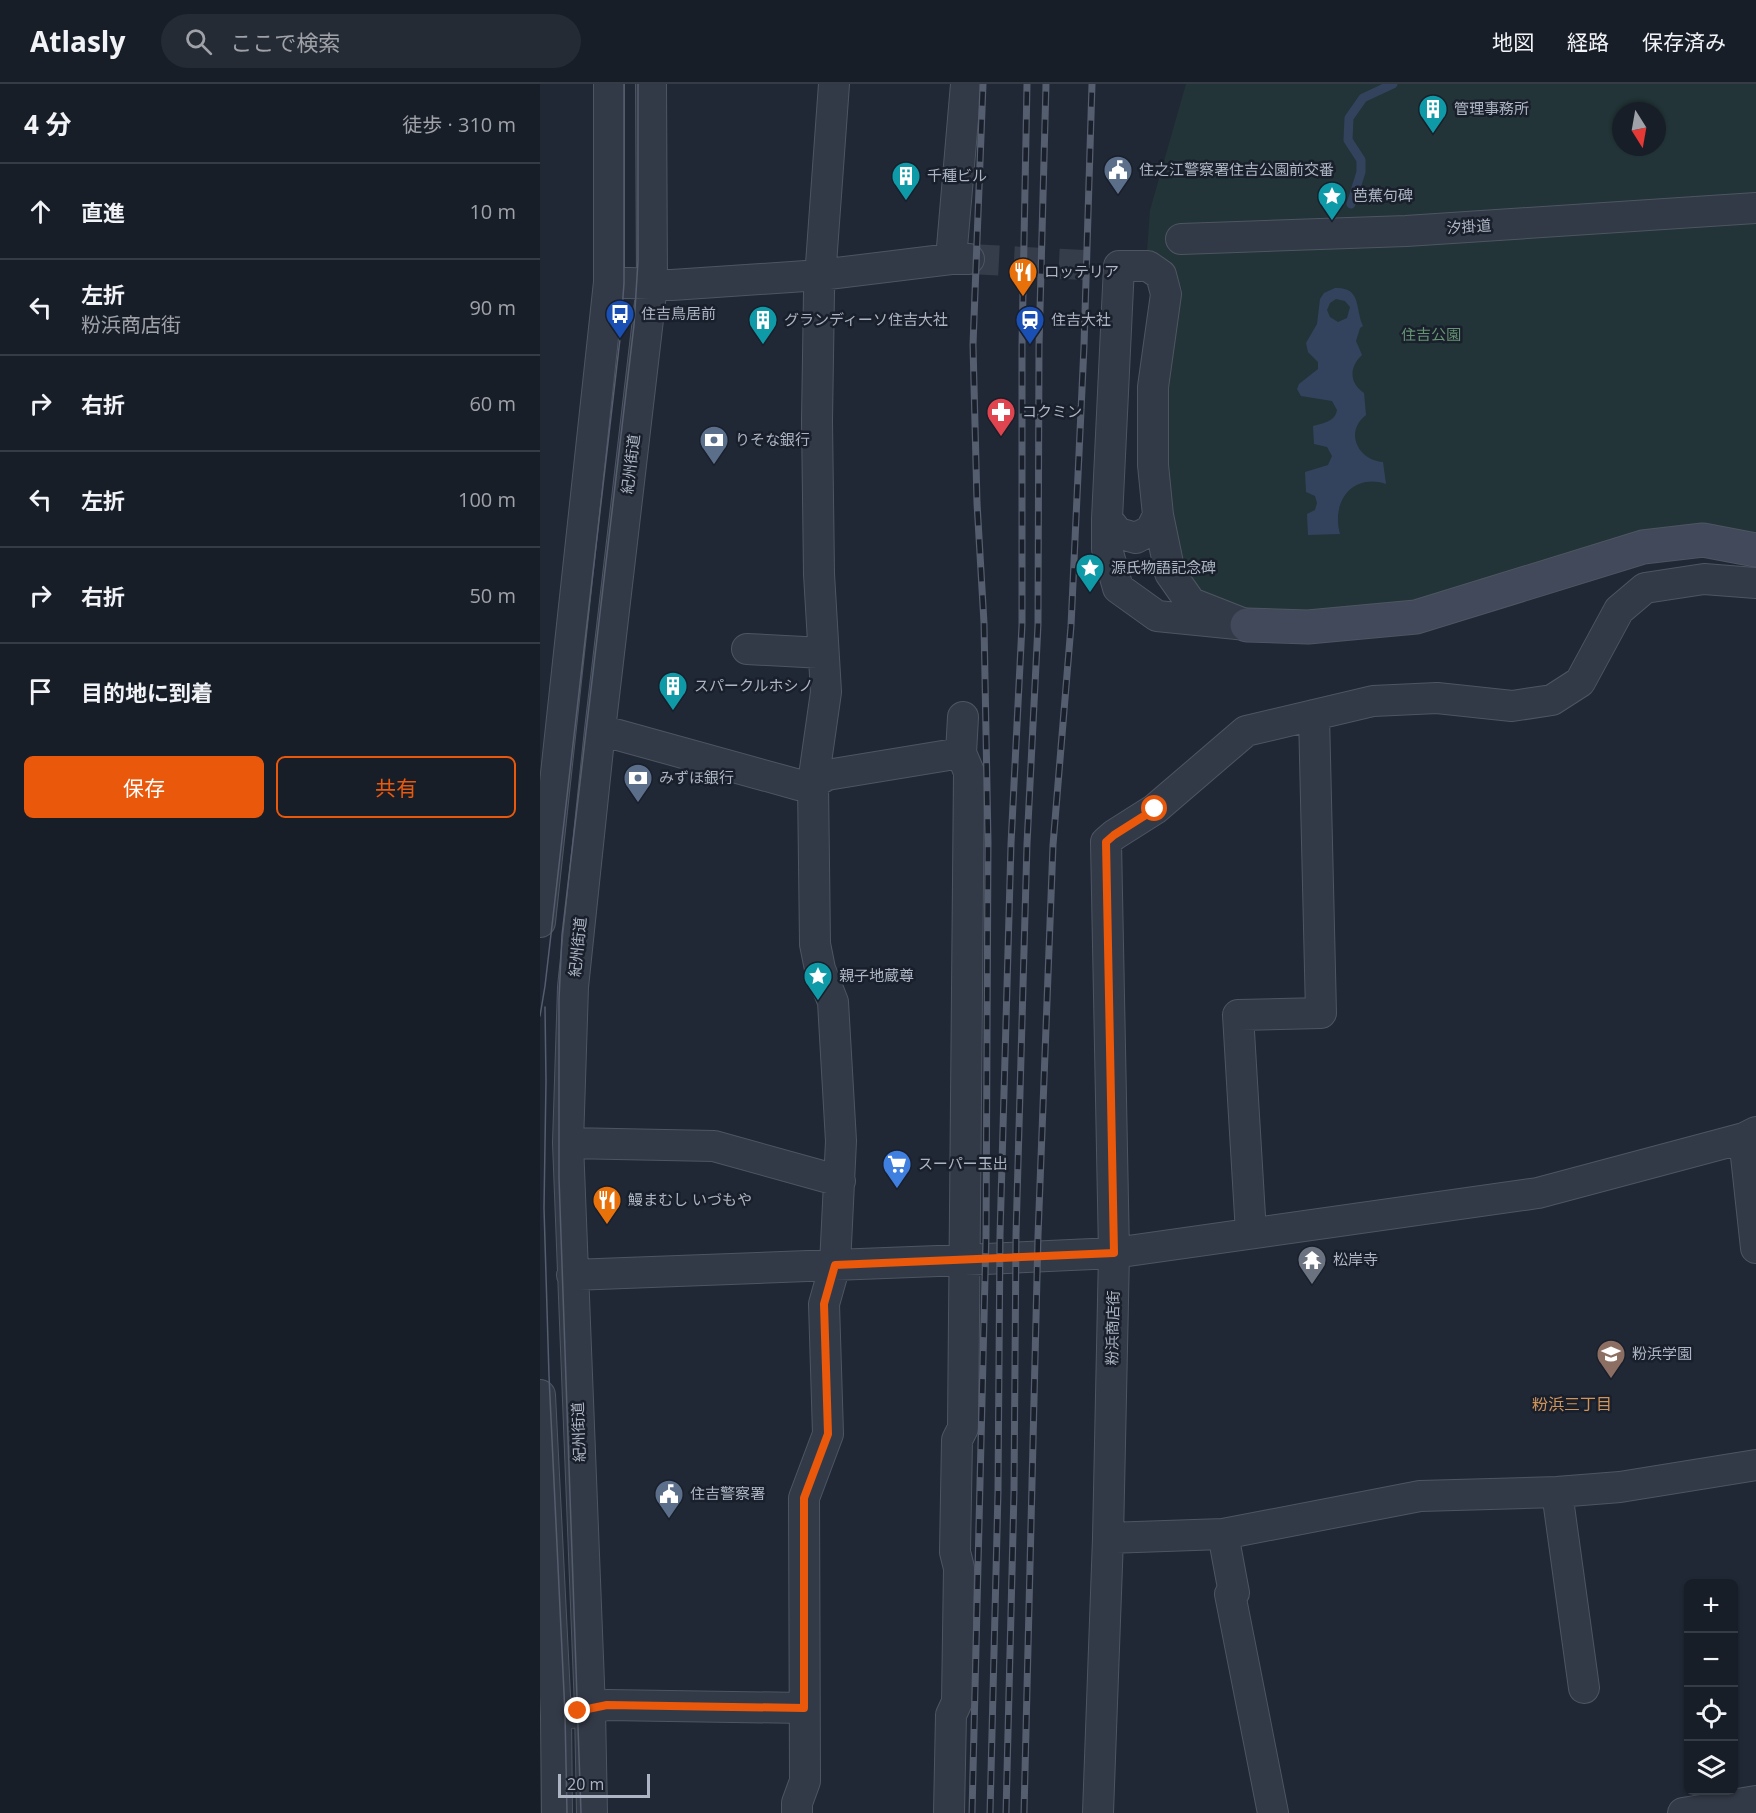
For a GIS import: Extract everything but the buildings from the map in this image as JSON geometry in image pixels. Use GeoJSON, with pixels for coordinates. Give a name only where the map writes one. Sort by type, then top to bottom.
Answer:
{"type":"FeatureCollection","features":[{"type":"Feature","properties":{"kind":"street"},"geometry":{"type":"LineString","coordinates":[[540,922],[609,282],[609,84]]}},
{"type":"Feature","properties":{"kind":"street","name":"紀州街道"},"geometry":{"type":"LineString","coordinates":[[592,1813],[568,1143],[573,987],[600,730],[652,285],[651,84]]}},
{"type":"Feature","properties":{"kind":"street"},"geometry":{"type":"LineString","coordinates":[[797,1813],[796,1803],[805,1780],[804,1498],[828,1434],[824,1304],[835,1265],[841,1141],[833,1002],[820,969],[815,944],[813,783],[826,692],[819,574],[817,421],[820,275],[834,84]]}},
{"type":"Feature","properties":{"kind":"street"},"geometry":{"type":"LineString","coordinates":[[609,282],[652,285],[820,275],[960,259],[966,84]]}},
{"type":"Feature","properties":{"kind":"street","name":"汐掛道"},"geometry":{"type":"LineString","coordinates":[[1181,239],[1406,231],[1756,208]]}},
{"type":"Feature","properties":{"kind":"street"},"geometry":{"type":"LineString","coordinates":[[1247,625],[1191,603],[1170,573],[1158,515],[1153,465],[1153,387],[1166,294],[1161,275],[1148,266],[1111,266],[1107,549],[1118,588],[1156,616],[1247,625],[1308,627],[1416,617],[1643,547],[1703,540],[1756,549]]}},
{"type":"Feature","properties":{"kind":"street"},"geometry":{"type":"LineString","coordinates":[[1107,519],[1118,533],[1136,538],[1151,530],[1158,515]]}},
{"type":"Feature","properties":{"kind":"street"},"geometry":{"type":"LineString","coordinates":[[1251,1233],[1238,1015],[1321,1013],[1314,715],[1373,701],[1437,698],[1512,706],[1552,700],[1580,682],[1619,610],[1645,588],[1704,579],[1756,583]]}},
{"type":"Feature","properties":{"kind":"street"},"geometry":{"type":"LineString","coordinates":[[747,649],[823,652]]}},
{"type":"Feature","properties":{"kind":"street","name":"粉浜商店街"},"geometry":{"type":"LineString","coordinates":[[1098,1813],[1108,1538],[1114,1253],[1106,842],[1155,809],[1246,731],[1314,715]]}},
{"type":"Feature","properties":{"kind":"street"},"geometry":{"type":"LineString","coordinates":[[949,1813],[951,1715],[957,1702],[959,1568],[955,1552],[957,1440],[963,1428],[969,772],[961,753],[963,717]]}},
{"type":"Feature","properties":{"kind":"street"},"geometry":{"type":"LineString","coordinates":[[600,730],[799,785],[813,783],[827,775],[961,753]]}},
{"type":"Feature","properties":{"kind":"street"},"geometry":{"type":"LineString","coordinates":[[572,1275],[1114,1253],[1538,1193],[1750,1135],[1756,1248]]}},
{"type":"Feature","properties":{"kind":"street"},"geometry":{"type":"LineString","coordinates":[[568,1143],[714,1146],[840,1181]]}},
{"type":"Feature","properties":{"kind":"street"},"geometry":{"type":"LineString","coordinates":[[540,1395],[548,1718],[557,1813]]}},
{"type":"Feature","properties":{"kind":"street"},"geometry":{"type":"LineString","coordinates":[[1108,1538],[1223,1534],[1420,1496],[1557,1492],[1620,1487],[1756,1465]]}},
{"type":"Feature","properties":{"kind":"street"},"geometry":{"type":"LineString","coordinates":[[1557,1492],[1584,1688]]}},
{"type":"Feature","properties":{"kind":"street"},"geometry":{"type":"LineString","coordinates":[[1223,1534],[1234,1593],[1230,1594],[1273,1813]]}},
{"type":"Feature","properties":{"kind":"street"},"geometry":{"type":"LineString","coordinates":[[548,1718],[607,1705],[804,1708]]}},
{"type":"Feature","properties":{"kind":"street"},"geometry":{"type":"LineString","coordinates":[[1683,1813],[1756,1801]]}},
{"type":"Feature","properties":{"kind":"green space","name":"住吉公園"},"geometry":{"type":"Polygon","coordinates":[[[1186,84],[1756,84],[1756,535],[1430,600],[1306,614],[1237,608],[1202,594],[1181,564],[1171,516],[1165,412],[1182,289],[1170,261],[1147,252],[1150,210],[1186,84]]]}},
{"type":"Feature","properties":{"kind":"water"},"geometry":{"type":"Polygon","coordinates":[[[1335,288],[1344,289],[1350,291],[1356,300],[1363,326],[1360,328],[1356,341],[1362,355],[1352,375],[1356,385],[1364,393],[1366,415],[1359,422],[1355,437],[1361,451],[1374,460],[1383,462],[1386,484],[1363,483],[1347,493],[1339,511],[1340,534],[1308,535],[1307,514],[1315,510],[1317,503],[1315,496],[1306,492],[1305,472],[1328,465],[1332,456],[1327,447],[1314,444],[1313,426],[1331,420],[1337,410],[1332,401],[1301,396],[1297,389],[1299,384],[1318,369],[1318,362],[1308,352],[1306,343],[1317,324],[1320,299],[1324,293],[1335,288]],[[1336,299],[1330,303],[1327,310],[1330,317],[1338,322],[1347,318],[1350,307],[1345,301],[1336,299]]]}},
{"type":"Feature","properties":{"kind":"waterway"},"geometry":{"type":"LineString","coordinates":[[1351,204],[1361,172],[1361,160],[1348,140],[1349,118],[1363,98],[1393,84]]}},
{"type":"Feature","properties":{"kind":"tunnel"},"geometry":{"type":"LineString","coordinates":[[969,259],[1103,266]]}},
{"type":"Feature","properties":{"kind":"tram line"},"geometry":{"type":"LineString","coordinates":[[540,1016],[620,339],[624,283],[624,84]]}},
{"type":"Feature","properties":{"kind":"tram line"},"geometry":{"type":"LineString","coordinates":[[581,1813],[559,1178],[559,999],[562,935],[634,325],[638,261],[638,84]]}},
{"type":"Feature","properties":{"kind":"tram line"},"geometry":{"type":"LineString","coordinates":[[545,1007],[544,1208],[567,1813]]}},
{"type":"Feature","properties":{"kind":"railway"},"geometry":{"type":"LineString","coordinates":[[972,1813],[986,1236],[988,842],[984,623],[977,503],[973,345],[983,84]]}},
{"type":"Feature","properties":{"kind":"railway"},"geometry":{"type":"LineString","coordinates":[[990,1813],[998,1492],[1000,1235],[1011,844],[1022,625],[1022,346],[1027,84]]}},
{"type":"Feature","properties":{"kind":"railway"},"geometry":{"type":"LineString","coordinates":[[1006,1813],[1014,1492],[1016,1235],[1027,844],[1038,625],[1039,347],[1046,84]]}},
{"type":"Feature","properties":{"kind":"railway"},"geometry":{"type":"LineString","coordinates":[[1024,1813],[1038,1236],[1053,845],[1071,626],[1084,346],[1092,84]]}},
{"type":"Feature","properties":{"kind":"place","name":"管理事務所"},"geometry":{"type":"Point","coordinates":[1433,134]}},
{"type":"Feature","properties":{"kind":"place","name":"住之江警察署住吉公園前交番"},"geometry":{"type":"Point","coordinates":[1118,196]}},
{"type":"Feature","properties":{"kind":"place","name":"千種ビル"},"geometry":{"type":"Point","coordinates":[906,202]}},
{"type":"Feature","properties":{"kind":"place","name":"芭蕉句碑"},"geometry":{"type":"Point","coordinates":[1332,222]}},
{"type":"Feature","properties":{"kind":"place","name":"ロッテリア"},"geometry":{"type":"Point","coordinates":[1023,298]}},
{"type":"Feature","properties":{"kind":"place","name":"住吉鳥居前"},"geometry":{"type":"Point","coordinates":[620,340]}},
{"type":"Feature","properties":{"kind":"place","name":"グランディーソ住吉大社"},"geometry":{"type":"Point","coordinates":[763,346]}},
{"type":"Feature","properties":{"kind":"place","name":"住吉大社"},"geometry":{"type":"Point","coordinates":[1030,346]}},
{"type":"Feature","properties":{"kind":"place","name":"コクミン"},"geometry":{"type":"Point","coordinates":[1001,438]}},
{"type":"Feature","properties":{"kind":"place","name":"りそな銀行"},"geometry":{"type":"Point","coordinates":[714,466]}},
{"type":"Feature","properties":{"kind":"place","name":"源氏物語記念碑"},"geometry":{"type":"Point","coordinates":[1090,594]}},
{"type":"Feature","properties":{"kind":"place","name":"スパークルホシノ"},"geometry":{"type":"Point","coordinates":[673,712]}},
{"type":"Feature","properties":{"kind":"place","name":"みずほ銀行"},"geometry":{"type":"Point","coordinates":[638,804]}},
{"type":"Feature","properties":{"kind":"place","name":"親子地蔵尊"},"geometry":{"type":"Point","coordinates":[818,1002]}},
{"type":"Feature","properties":{"kind":"place","name":"スーパー玉出"},"geometry":{"type":"Point","coordinates":[897,1190]}},
{"type":"Feature","properties":{"kind":"place","name":"鰻まむし いづもや"},"geometry":{"type":"Point","coordinates":[607,1226]}},
{"type":"Feature","properties":{"kind":"place","name":"松岸寺"},"geometry":{"type":"Point","coordinates":[1312,1286]}},
{"type":"Feature","properties":{"kind":"place","name":"粉浜学園"},"geometry":{"type":"Point","coordinates":[1611,1380]}},
{"type":"Feature","properties":{"kind":"place","name":"住吉警察署"},"geometry":{"type":"Point","coordinates":[669,1520]}},
{"type":"Feature","properties":{"kind":"district","name":"粉浜三丁目"},"geometry":{"type":"Point","coordinates":[1572,1404]}},
{"type":"Feature","properties":{"kind":"route"},"geometry":{"type":"LineString","coordinates":[[578,1711],[607,1705],[804,1708],[804,1498],[828,1434],[824,1304],[835,1265],[1114,1253],[1106,842],[1155,809]]}}]}
